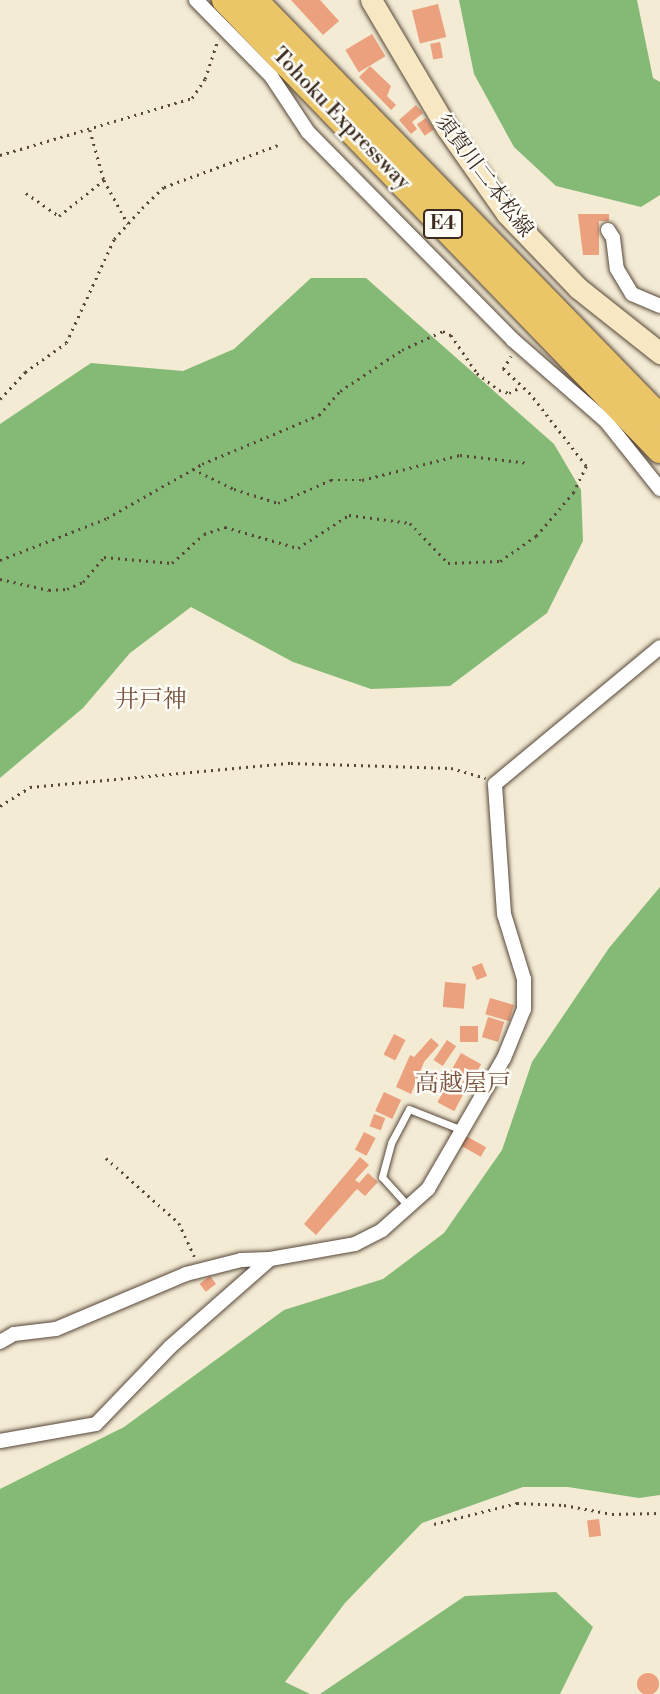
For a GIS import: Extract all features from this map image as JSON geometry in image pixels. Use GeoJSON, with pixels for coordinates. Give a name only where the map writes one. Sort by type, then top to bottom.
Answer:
{"type":"FeatureCollection","features":[{"type":"Feature","properties":{"kind":"highway","name":"Tohoku Expressway"},"geometry":{"type":"LineString","coordinates":[[254,0],[660,418]]}},
{"type":"Feature","properties":{"kind":"highway","name":"Tohoku Expressway"},"geometry":{"type":"LineString","coordinates":[[224,13],[660,450]]}},
{"type":"Feature","properties":{"kind":"main road","name":"須賀川二本松線"},"geometry":{"type":"LineString","coordinates":[[371,0],[446,127],[507,214],[578,288],[660,353]]}},
{"type":"Feature","properties":{"kind":"street"},"geometry":{"type":"LineString","coordinates":[[196,0],[224,13],[278,84],[309,132],[521,347],[606,421],[660,489]]}},
{"type":"Feature","properties":{"kind":"street"},"geometry":{"type":"LineString","coordinates":[[608,230],[613,238],[617,269],[632,293],[660,306]]}},
{"type":"Feature","properties":{"kind":"street"},"geometry":{"type":"LineString","coordinates":[[0,1342],[14,1334],[55,1329],[195,1272],[241,1260],[270,1259],[355,1244],[409,1208],[428,1189],[504,1058],[524,1009],[524,979],[505,915],[495,784],[660,647]]}},
{"type":"Feature","properties":{"kind":"street"},"geometry":{"type":"LineString","coordinates":[[0,1441],[96,1424],[170,1347],[270,1259]]}},
{"type":"Feature","properties":{"kind":"lane"},"geometry":{"type":"LineString","coordinates":[[409,1208],[382,1177],[391,1143],[409,1109],[462,1130]]}},
{"type":"Feature","properties":{"kind":"path"},"geometry":{"type":"LineString","coordinates":[[0,155],[192,98],[205,79],[224,13]]}},
{"type":"Feature","properties":{"kind":"path"},"geometry":{"type":"LineString","coordinates":[[90,130],[104,180],[128,224]]}},
{"type":"Feature","properties":{"kind":"path"},"geometry":{"type":"LineString","coordinates":[[0,399],[25,372],[66,343],[94,278],[128,224],[164,187],[278,145]]}},
{"type":"Feature","properties":{"kind":"path"},"geometry":{"type":"LineString","coordinates":[[26,193],[59,216],[104,180]]}},
{"type":"Feature","properties":{"kind":"path"},"geometry":{"type":"LineString","coordinates":[[0,560],[107,518],[193,468],[319,415],[351,384],[402,350],[443,331],[451,335],[477,373],[499,390],[509,393],[521,387]]}},
{"type":"Feature","properties":{"kind":"path"},"geometry":{"type":"LineString","coordinates":[[0,579],[49,590],[67,589],[83,582],[104,557],[172,563],[204,534],[225,527],[298,548],[349,515],[410,523],[449,563],[500,561],[536,536],[586,471],[521,387],[503,369],[521,347]]}},
{"type":"Feature","properties":{"kind":"path"},"geometry":{"type":"LineString","coordinates":[[193,468],[234,489],[278,502],[331,480],[362,480],[460,455],[529,463]]}},
{"type":"Feature","properties":{"kind":"path"},"geometry":{"type":"LineString","coordinates":[[0,806],[30,787],[291,763],[451,768],[495,784]]}},
{"type":"Feature","properties":{"kind":"path"},"geometry":{"type":"LineString","coordinates":[[106,1158],[179,1223],[195,1253],[195,1272]]}},
{"type":"Feature","properties":{"kind":"path"},"geometry":{"type":"LineString","coordinates":[[434,1524],[517,1503],[564,1505],[612,1514],[660,1513]]}},
{"type":"Feature","properties":{"kind":"green space"},"geometry":{"type":"Polygon","coordinates":[[[459,0],[637,0],[653,78],[660,82],[660,195],[641,207],[556,186],[514,147],[474,74],[459,0]]]}},
{"type":"Feature","properties":{"kind":"green space"},"geometry":{"type":"Polygon","coordinates":[[[311,278],[366,278],[554,444],[581,490],[583,541],[547,613],[450,686],[371,689],[293,662],[191,607],[130,653],[83,708],[0,778],[0,424],[91,363],[183,371],[234,349],[311,278]]]}},
{"type":"Feature","properties":{"kind":"green space"},"geometry":{"type":"Polygon","coordinates":[[[660,887],[660,1495],[639,1498],[568,1487],[523,1487],[422,1523],[345,1603],[285,1682],[310,1694],[0,1694],[0,1489],[124,1427],[284,1310],[383,1279],[444,1233],[502,1150],[532,1062],[609,948],[660,887]]]}},
{"type":"Feature","properties":{"kind":"green space"},"geometry":{"type":"Polygon","coordinates":[[[556,1592],[593,1627],[560,1694],[320,1694],[465,1596],[556,1592]]]}},
{"type":"Feature","properties":{"kind":"building"},"geometry":{"type":"Polygon","coordinates":[[[291,0],[320,0],[339,21],[323,35],[291,0]]]}},
{"type":"Feature","properties":{"kind":"building"},"geometry":{"type":"Polygon","coordinates":[[[438,4],[446,37],[420,44],[412,11],[438,4]]]}},
{"type":"Feature","properties":{"kind":"building"},"geometry":{"type":"Polygon","coordinates":[[[372,34],[385,56],[359,72],[345,50],[372,34]]]}},
{"type":"Feature","properties":{"kind":"building"},"geometry":{"type":"Polygon","coordinates":[[[440,42],[443,58],[433,60],[430,44],[440,42]]]}},
{"type":"Feature","properties":{"kind":"building"},"geometry":{"type":"Polygon","coordinates":[[[370,66],[391,86],[387,96],[396,105],[391,110],[359,77],[370,66]]]}},
{"type":"Feature","properties":{"kind":"building"},"geometry":{"type":"Polygon","coordinates":[[[416,105],[423,113],[412,122],[417,129],[411,134],[399,120],[416,105]]]}},
{"type":"Feature","properties":{"kind":"building"},"geometry":{"type":"Polygon","coordinates":[[[426,118],[434,130],[425,136],[417,124],[426,118]]]}},
{"type":"Feature","properties":{"kind":"building"},"geometry":{"type":"Polygon","coordinates":[[[578,214],[609,214],[609,221],[599,221],[599,255],[583,255],[578,214]]]}},
{"type":"Feature","properties":{"kind":"building"},"geometry":{"type":"Polygon","coordinates":[[[482,963],[487,976],[477,980],[472,967],[482,963]]]}},
{"type":"Feature","properties":{"kind":"building"},"geometry":{"type":"Polygon","coordinates":[[[445,982],[466,984],[464,1009],[443,1007],[445,982]]]}},
{"type":"Feature","properties":{"kind":"building"},"geometry":{"type":"Polygon","coordinates":[[[490,998],[514,1005],[509,1021],[485,1014],[490,998]]]}},
{"type":"Feature","properties":{"kind":"building"},"geometry":{"type":"Polygon","coordinates":[[[488,1017],[504,1022],[498,1042],[482,1037],[488,1017]]]}},
{"type":"Feature","properties":{"kind":"building"},"geometry":{"type":"Polygon","coordinates":[[[460,1026],[478,1026],[478,1042],[460,1042],[460,1026]]]}},
{"type":"Feature","properties":{"kind":"building"},"geometry":{"type":"Polygon","coordinates":[[[394,1034],[406,1040],[395,1060],[384,1054],[394,1034]]]}},
{"type":"Feature","properties":{"kind":"building"},"geometry":{"type":"Polygon","coordinates":[[[431,1038],[439,1045],[424,1062],[411,1094],[396,1087],[410,1055],[414,1057],[431,1038]]]}},
{"type":"Feature","properties":{"kind":"building"},"geometry":{"type":"Polygon","coordinates":[[[447,1040],[456,1046],[443,1066],[434,1060],[447,1040]]]}},
{"type":"Feature","properties":{"kind":"building"},"geometry":{"type":"Polygon","coordinates":[[[461,1053],[481,1064],[471,1083],[451,1071],[461,1053]]]}},
{"type":"Feature","properties":{"kind":"building"},"geometry":{"type":"Polygon","coordinates":[[[433,1071],[446,1079],[438,1092],[425,1084],[433,1071]]]}},
{"type":"Feature","properties":{"kind":"building"},"geometry":{"type":"Polygon","coordinates":[[[452,1075],[469,1084],[454,1111],[437,1102],[452,1075]]]}},
{"type":"Feature","properties":{"kind":"building"},"geometry":{"type":"Polygon","coordinates":[[[384,1092],[401,1100],[392,1119],[375,1111],[384,1092]]]}},
{"type":"Feature","properties":{"kind":"building"},"geometry":{"type":"Polygon","coordinates":[[[374,1114],[385,1118],[381,1130],[370,1126],[374,1114]]]}},
{"type":"Feature","properties":{"kind":"building"},"geometry":{"type":"Polygon","coordinates":[[[364,1132],[376,1138],[367,1156],[355,1150],[364,1132]]]}},
{"type":"Feature","properties":{"kind":"building"},"geometry":{"type":"Polygon","coordinates":[[[466,1136],[486,1147],[481,1157],[461,1146],[466,1136]]]}},
{"type":"Feature","properties":{"kind":"building"},"geometry":{"type":"Polygon","coordinates":[[[360,1157],[369,1165],[355,1180],[359,1183],[368,1173],[378,1182],[365,1196],[357,1189],[316,1235],[304,1224],[360,1157]]]}},
{"type":"Feature","properties":{"kind":"building"},"geometry":{"type":"Polygon","coordinates":[[[210,1276],[216,1284],[206,1292],[200,1284],[210,1276]]]}},
{"type":"Feature","properties":{"kind":"building"},"geometry":{"type":"Polygon","coordinates":[[[599,1519],[601,1536],[589,1537],[587,1520],[599,1519]]]}},
{"type":"Feature","properties":{"kind":"building"},"geometry":{"type":"Polygon","coordinates":[[[648,1673],[656,1676],[659,1684],[656,1692],[648,1695],[640,1692],[637,1684],[640,1676],[648,1673]]]}},
{"type":"Feature","properties":{"kind":"district","name":"井戸神"},"geometry":{"type":"Point","coordinates":[151,701]}},
{"type":"Feature","properties":{"kind":"district","name":"高越屋戸"},"geometry":{"type":"Point","coordinates":[463,1085]}}]}
